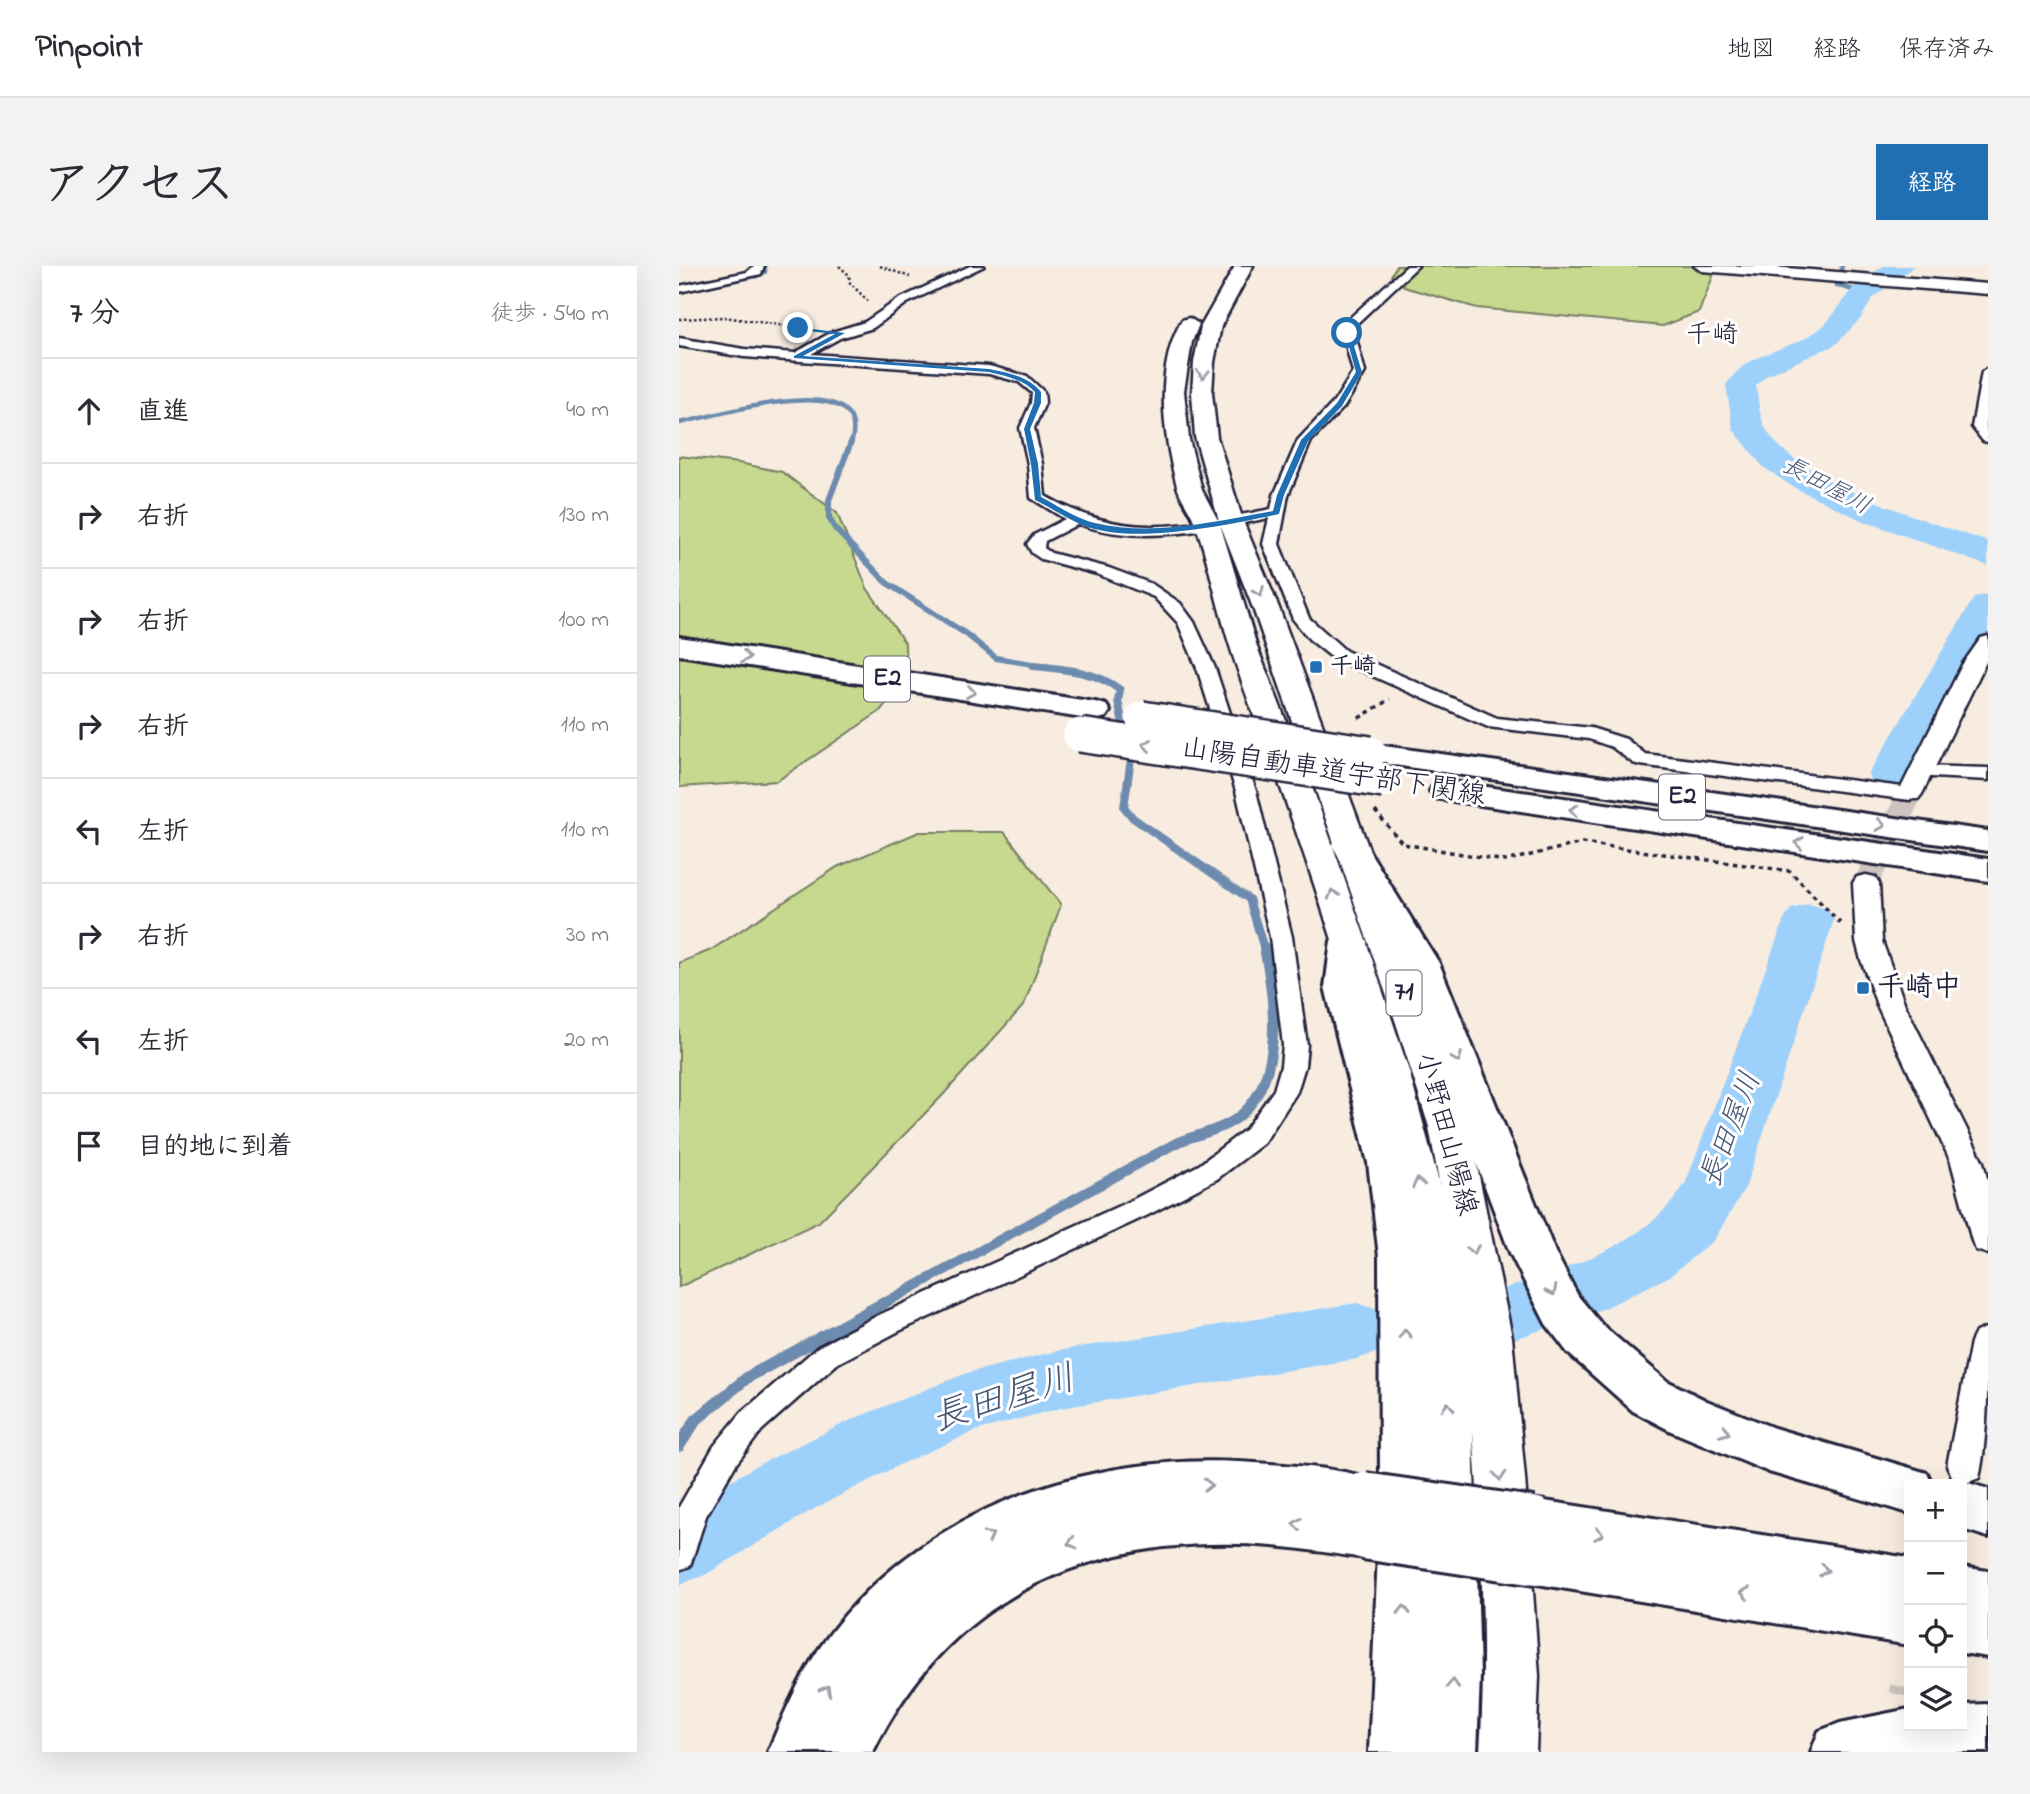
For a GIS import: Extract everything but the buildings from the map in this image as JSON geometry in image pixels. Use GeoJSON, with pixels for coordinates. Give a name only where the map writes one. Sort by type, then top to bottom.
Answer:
{"type":"FeatureCollection","features":[{"type":"Feature","properties":{"kind":"highway","name":"山陽自動車道宇部下関線"},"geometry":{"type":"LineString","coordinates":[[679,646],[1087,723],[1988,872]]}},
{"type":"Feature","properties":{"kind":"highway","name":"山陽自動車道宇部下関線"},"geometry":{"type":"LineString","coordinates":[[679,669],[1087,723],[1257,733],[1377,771],[1988,841]]}},
{"type":"Feature","properties":{"kind":"highway"},"geometry":{"type":"LineString","coordinates":[[1377,771],[1988,815]]}},
{"type":"Feature","properties":{"kind":"highway"},"geometry":{"type":"LineString","coordinates":[[1349,845],[1420,963],[1533,1253],[1562,1310],[1585,1339],[1650,1396],[1689,1416],[1769,1449],[1904,1489]]}},
{"type":"Feature","properties":{"kind":"highway"},"geometry":{"type":"LineString","coordinates":[[1349,941],[1344,987],[1389,1163],[1402,1257],[1406,1468],[1403,1652],[1398,1752]]}},
{"type":"Feature","properties":{"kind":"highway"},"geometry":{"type":"LineString","coordinates":[[797,1752],[827,1688],[861,1639],[903,1595],[953,1556],[1005,1527],[1052,1508],[1162,1486],[1212,1484],[1364,1516],[1534,1541],[1904,1583]]}},
{"type":"Feature","properties":{"kind":"highway"},"geometry":{"type":"LineString","coordinates":[[1967,1489],[1988,1513]]}},
{"type":"Feature","properties":{"kind":"highway"},"geometry":{"type":"LineString","coordinates":[[842,1752],[867,1702],[895,1661],[938,1616],[985,1579],[1046,1549],[1165,1523],[1219,1520],[1277,1522],[1364,1516]]}},
{"type":"Feature","properties":{"kind":"highway"},"geometry":{"type":"LineString","coordinates":[[1534,1541],[1904,1617]]}},
{"type":"Feature","properties":{"kind":"highway"},"geometry":{"type":"LineString","coordinates":[[1967,1594],[1988,1597]]}},
{"type":"Feature","properties":{"kind":"highway"},"geometry":{"type":"LineString","coordinates":[[1967,1627],[1988,1630]]}},
{"type":"Feature","properties":{"kind":"highway"},"geometry":{"type":"LineString","coordinates":[[1840,1752],[1878,1742],[1929,1734],[1988,1733]]}},
{"type":"Feature","properties":{"kind":"main road","name":"小野田山陽線"},"geometry":{"type":"LineString","coordinates":[[1220,266],[1196,307],[1182,342],[1174,391],[1178,439],[1190,490],[1219,522],[1266,608],[1415,1023],[1449,1127],[1487,1325],[1512,1676],[1509,1752]]}},
{"type":"Feature","properties":{"kind":"main road","name":"小野田山陽線"},"geometry":{"type":"LineString","coordinates":[[1244,266],[1211,326],[1203,362],[1202,393],[1206,437],[1243,647],[1299,795],[1349,941],[1390,1070],[1430,1230],[1445,1333],[1453,1675],[1449,1752]]}},
{"type":"Feature","properties":{"kind":"main road"},"geometry":{"type":"LineString","coordinates":[[1702,266],[1988,289]]}},
{"type":"Feature","properties":{"kind":"street"},"geometry":{"type":"LineString","coordinates":[[679,289],[750,275],[759,270],[759,266]]}},
{"type":"Feature","properties":{"kind":"street"},"geometry":{"type":"LineString","coordinates":[[796,357],[842,333],[869,325],[893,307],[979,266]]}},
{"type":"Feature","properties":{"kind":"street"},"geometry":{"type":"LineString","coordinates":[[1413,266],[1347,326],[1359,372],[1339,404],[1305,440],[1280,495],[1271,544],[1301,618],[1315,635],[1340,655],[1494,723],[1591,734],[1619,743],[1640,759],[1910,794],[1988,642]]}},
{"type":"Feature","properties":{"kind":"street"},"geometry":{"type":"LineString","coordinates":[[679,342],[744,353],[989,370],[1031,384],[1038,392],[1038,403],[1027,429],[1035,464],[1038,498],[1076,519],[1104,528],[1135,532],[1277,512]]}},
{"type":"Feature","properties":{"kind":"street"},"geometry":{"type":"LineString","coordinates":[[1988,372],[1979,426],[1988,438]]}},
{"type":"Feature","properties":{"kind":"street"},"geometry":{"type":"LineString","coordinates":[[679,1555],[692,1513],[725,1455],[752,1421],[828,1354],[889,1323],[1139,1208],[1208,1172],[1255,1136],[1285,1092],[1293,1066],[1295,1045],[1281,937],[1246,791],[1206,668],[1186,622],[1160,594],[1129,579],[1046,556],[1037,550],[1035,544],[1039,538],[1076,519]]}},
{"type":"Feature","properties":{"kind":"street"},"geometry":{"type":"LineString","coordinates":[[1920,772],[1988,774]]}},
{"type":"Feature","properties":{"kind":"street"},"geometry":{"type":"LineString","coordinates":[[1866,883],[1869,941],[1875,960],[1891,1005],[1967,1162],[1988,1241]]}},
{"type":"Feature","properties":{"kind":"street"},"geometry":{"type":"LineString","coordinates":[[1965,1479],[1988,1342]]}},
{"type":"Feature","properties":{"kind":"path"},"geometry":{"type":"LineString","coordinates":[[839,266],[849,275],[850,283],[864,299],[883,307],[893,307]]}},
{"type":"Feature","properties":{"kind":"path"},"geometry":{"type":"LineString","coordinates":[[679,319],[724,317],[842,333]]}},
{"type":"Feature","properties":{"kind":"path"},"geometry":{"type":"LineString","coordinates":[[1359,718],[1408,687]]}},
{"type":"Feature","properties":{"kind":"path"},"geometry":{"type":"LineString","coordinates":[[1377,771],[1403,844],[1505,861],[1582,843],[1790,871],[1875,960]]}},
{"type":"Feature","properties":{"kind":"green space"},"geometry":{"type":"Polygon","coordinates":[[[1396,266],[1717,266],[1699,312],[1663,326],[1477,308],[1407,288],[1391,276],[1396,266]]]}},
{"type":"Feature","properties":{"kind":"green space"},"geometry":{"type":"Polygon","coordinates":[[[679,456],[739,463],[782,472],[837,513],[867,588],[905,643],[906,680],[879,712],[777,781],[679,787],[679,456]]]}},
{"type":"Feature","properties":{"kind":"green space"},"geometry":{"type":"Polygon","coordinates":[[[919,832],[1004,832],[1061,905],[1024,1005],[942,1096],[819,1222],[679,1287],[679,963],[711,950],[837,867],[919,832]]]}},
{"type":"Feature","properties":{"kind":"waterway"},"geometry":{"type":"LineString","coordinates":[[679,291],[757,276],[765,272],[765,266]]}},
{"type":"Feature","properties":{"kind":"waterway"},"geometry":{"type":"LineString","coordinates":[[1842,266],[1837,285],[1863,293]]}},
{"type":"Feature","properties":{"kind":"waterway","name":"長田屋川"},"geometry":{"type":"LineString","coordinates":[[1901,266],[1863,293],[1851,312],[1825,339],[1756,369],[1745,379],[1741,385],[1749,429],[1775,460],[1805,480],[1873,513],[1988,555]]}},
{"type":"Feature","properties":{"kind":"waterway"},"geometry":{"type":"LineString","coordinates":[[679,423],[755,406],[787,401],[816,401],[839,406],[852,420],[851,444]]}},
{"type":"Feature","properties":{"kind":"waterway"},"geometry":{"type":"LineString","coordinates":[[851,442],[829,500],[829,518],[836,530],[887,583],[966,634],[996,658],[1050,667]]}},
{"type":"Feature","properties":{"kind":"waterway","name":"長田屋川"},"geometry":{"type":"LineString","coordinates":[[1891,775],[1988,606]]}},
{"type":"Feature","properties":{"kind":"waterway"},"geometry":{"type":"LineString","coordinates":[[1034,666],[1090,675],[1120,690],[1118,701],[1125,734]]}},
{"type":"Feature","properties":{"kind":"waterway"},"geometry":{"type":"LineString","coordinates":[[1129,751],[1131,759],[1124,807],[1133,818],[1249,899],[1264,949]]}},
{"type":"Feature","properties":{"kind":"waterway","name":"長田屋川"},"geometry":{"type":"LineString","coordinates":[[1509,1314],[1557,1299],[1626,1270],[1648,1258],[1696,1218],[1715,1186],[1809,920]]}},
{"type":"Feature","properties":{"kind":"waterway"},"geometry":{"type":"LineString","coordinates":[[881,1305],[1178,1142],[1220,1127],[1242,1114],[1256,1097],[1265,1078],[1273,1035],[1271,989],[1264,947]]}},
{"type":"Feature","properties":{"kind":"waterway"},"geometry":{"type":"LineString","coordinates":[[679,1446],[696,1420],[748,1377],[884,1303]]}},
{"type":"Feature","properties":{"kind":"waterway","name":"長田屋川"},"geometry":{"type":"LineString","coordinates":[[679,1550],[786,1487],[878,1441],[967,1403],[1061,1379],[1357,1331]]}},
{"type":"Feature","properties":{"kind":"tunnel"},"geometry":{"type":"LineString","coordinates":[[1866,883],[1910,794]]}},
{"type":"Feature","properties":{"kind":"tunnel"},"geometry":{"type":"LineString","coordinates":[[1893,1752],[1904,1709]]}},
{"type":"Feature","properties":{"kind":"place","name":"千崎"},"geometry":{"type":"Point","coordinates":[1316,667]}},
{"type":"Feature","properties":{"kind":"place","name":"千崎中"},"geometry":{"type":"Point","coordinates":[1863,988]}},
{"type":"Feature","properties":{"kind":"district","name":"千崎"},"geometry":{"type":"Point","coordinates":[1712,336]}},
{"type":"Feature","properties":{"kind":"route"},"geometry":{"type":"LineString","coordinates":[[798,328],[842,333],[796,357],[989,370],[1023,379],[1038,392],[1038,403],[1027,429],[1035,464],[1038,498],[1090,525],[1135,532],[1208,524],[1277,512],[1280,495],[1305,440],[1339,404],[1354,384],[1359,372],[1347,333]]}}]}
